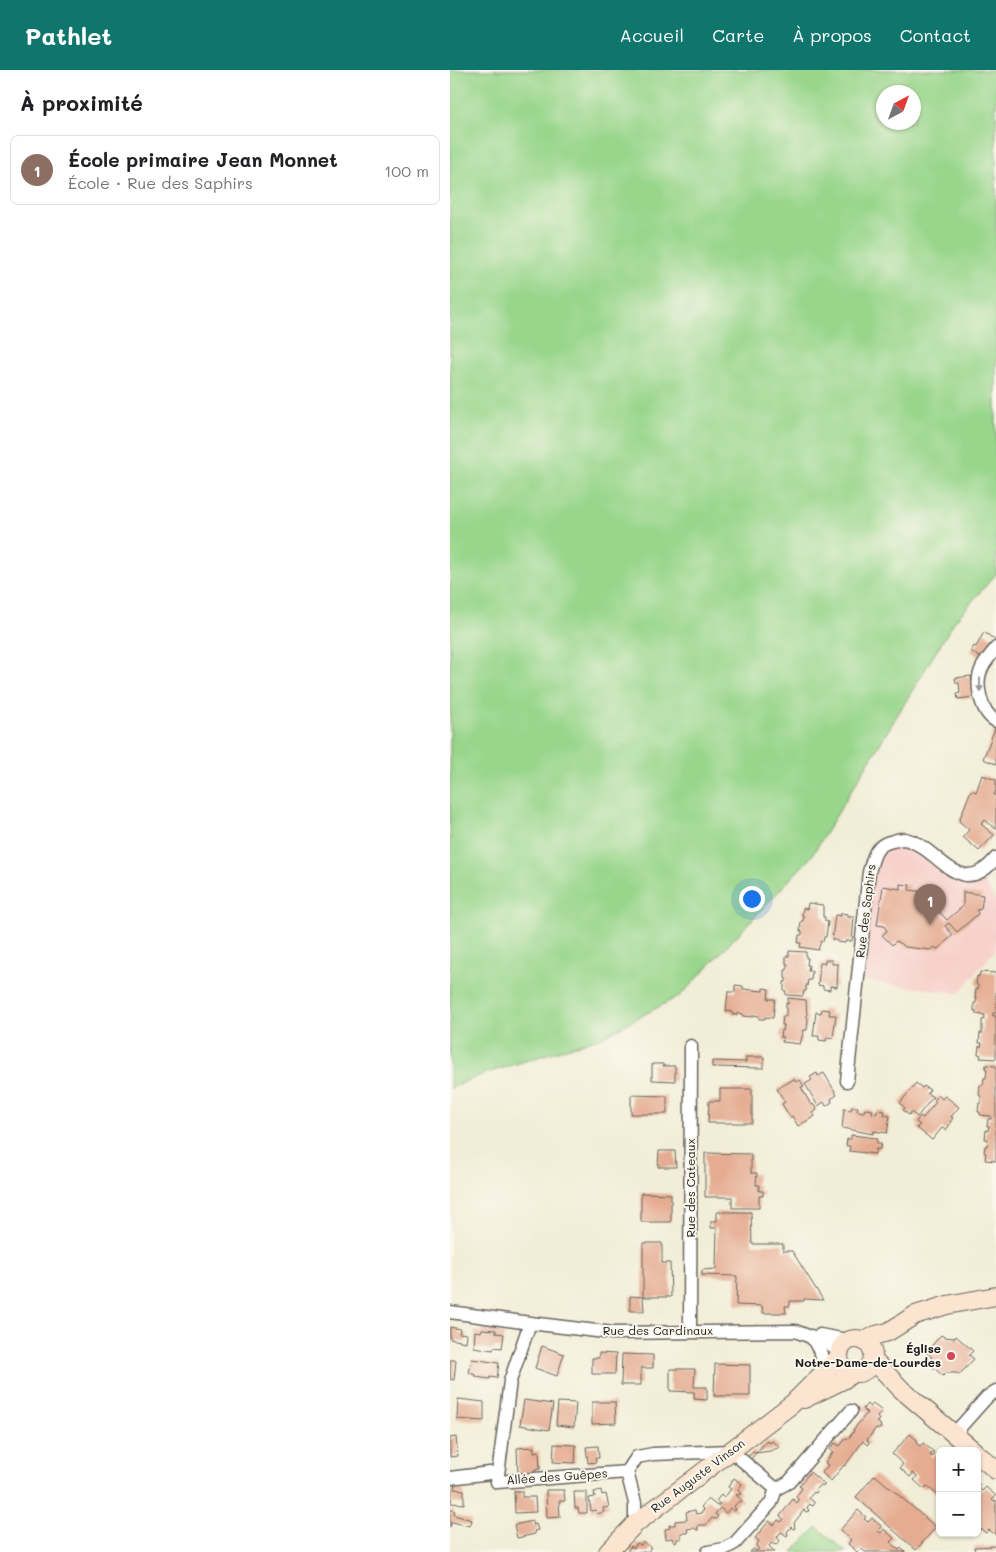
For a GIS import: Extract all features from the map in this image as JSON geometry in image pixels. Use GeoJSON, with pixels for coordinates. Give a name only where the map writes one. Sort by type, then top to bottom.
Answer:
{"type":"FeatureCollection","features":[{"type":"Feature","properties":{"kind":"main road"},"geometry":{"type":"LineString","coordinates":[[792,1404],[824,1373],[857,1355],[915,1315],[947,1305],[996,1296]]}},
{"type":"Feature","properties":{"kind":"main road"},"geometry":{"type":"LineString","coordinates":[[857,1355],[878,1378],[902,1390],[969,1447]]}},
{"type":"Feature","properties":{"kind":"main road"},"geometry":{"type":"LineString","coordinates":[[792,1404],[843,1380],[857,1355]]}},
{"type":"Feature","properties":{"kind":"main road","name":"Rue Auguste Vinson"},"geometry":{"type":"LineString","coordinates":[[608,1552],[635,1524],[792,1404]]}},
{"type":"Feature","properties":{"kind":"main road"},"geometry":{"type":"LineString","coordinates":[[981,1457],[996,1470]]}},
{"type":"Feature","properties":{"kind":"street"},"geometry":{"type":"LineString","coordinates":[[996,648],[981,668],[979,684],[981,701],[990,718],[996,721]]}},
{"type":"Feature","properties":{"kind":"street","name":"Rue des Saphirs"},"geometry":{"type":"LineString","coordinates":[[847,1081],[870,872],[875,851],[886,842],[903,839],[918,845],[953,871],[967,875],[978,874],[991,865],[996,858]]}},
{"type":"Feature","properties":{"kind":"street","name":"Rue des Cateaux"},"geometry":{"type":"LineString","coordinates":[[690,1331],[691,1046]]}},
{"type":"Feature","properties":{"kind":"street","name":"Rue des Cardinaux"},"geometry":{"type":"LineString","coordinates":[[450,1312],[612,1333],[795,1331],[857,1355]]}},
{"type":"Feature","properties":{"kind":"street","name":"Allée des Guêpes"},"geometry":{"type":"LineString","coordinates":[[530,1323],[510,1381],[496,1482],[627,1472]]}},
{"type":"Feature","properties":{"kind":"street"},"geometry":{"type":"LineString","coordinates":[[809,1335],[822,1355],[824,1373]]}},
{"type":"Feature","properties":{"kind":"street"},"geometry":{"type":"LineString","coordinates":[[954,1434],[988,1397],[996,1391]]}},
{"type":"Feature","properties":{"kind":"street"},"geometry":{"type":"LineString","coordinates":[[708,1552],[724,1549],[734,1543],[771,1503],[776,1489],[789,1482],[851,1411]]}},
{"type":"Feature","properties":{"kind":"street"},"geometry":{"type":"LineString","coordinates":[[635,1524],[634,1503],[627,1472],[637,1458],[653,1454],[731,1451],[776,1489]]}},
{"type":"Feature","properties":{"kind":"street","name":"Allée des Guêpes"},"geometry":{"type":"LineString","coordinates":[[450,1478],[498,1472]]}},
{"type":"Feature","properties":{"kind":"shaded area"},"geometry":{"type":"Polygon","coordinates":[[[903,839],[953,871],[978,874],[996,901],[996,949],[959,993],[858,980],[875,851],[903,839]]]}},
{"type":"Feature","properties":{"kind":"green space"},"geometry":{"type":"Polygon","coordinates":[[[450,70],[996,70],[996,574],[954,622],[811,857],[681,995],[602,1037],[484,1074],[450,1088],[450,70]]]}},
{"type":"Feature","properties":{"kind":"green space"},"geometry":{"type":"Polygon","coordinates":[[[817,1527],[846,1552],[792,1552],[817,1527]]]}},
{"type":"Feature","properties":{"kind":"building"},"geometry":{"type":"Polygon","coordinates":[[[984,632],[995,640],[982,659],[971,651],[974,646],[976,647],[984,632]]]}},
{"type":"Feature","properties":{"kind":"building"},"geometry":{"type":"Polygon","coordinates":[[[971,676],[974,697],[958,699],[957,694],[960,693],[959,683],[956,683],[955,678],[971,676]]]}},
{"type":"Feature","properties":{"kind":"building"},"geometry":{"type":"Polygon","coordinates":[[[996,726],[996,764],[983,759],[996,726]]]}},
{"type":"Feature","properties":{"kind":"building"},"geometry":{"type":"Polygon","coordinates":[[[982,775],[996,780],[994,795],[996,797],[996,829],[985,820],[981,824],[994,835],[979,851],[963,837],[969,830],[959,821],[971,790],[976,792],[982,775]]]}},
{"type":"Feature","properties":{"kind":"building"},"geometry":{"type":"Polygon","coordinates":[[[900,884],[910,885],[909,890],[934,893],[933,905],[947,920],[963,906],[963,892],[983,895],[981,909],[977,910],[978,914],[957,932],[949,923],[945,926],[953,935],[938,949],[933,947],[931,950],[905,947],[896,941],[892,945],[882,935],[887,931],[884,926],[877,925],[883,886],[900,889],[900,884]]]}},
{"type":"Feature","properties":{"kind":"building"},"geometry":{"type":"Polygon","coordinates":[[[808,903],[823,905],[823,917],[828,922],[826,937],[824,937],[823,942],[821,941],[818,950],[800,947],[801,943],[798,943],[799,935],[802,935],[802,931],[800,931],[801,921],[803,921],[804,916],[802,915],[803,908],[807,909],[808,903]]]}},
{"type":"Feature","properties":{"kind":"building"},"geometry":{"type":"Polygon","coordinates":[[[841,913],[848,914],[848,917],[854,917],[852,941],[846,941],[845,943],[832,940],[835,915],[841,916],[841,913]]]}},
{"type":"Feature","properties":{"kind":"building"},"geometry":{"type":"Polygon","coordinates":[[[789,951],[806,952],[806,958],[808,958],[808,971],[812,971],[811,980],[808,980],[803,996],[786,995],[786,991],[784,991],[784,982],[786,982],[785,970],[787,970],[788,964],[786,964],[786,956],[789,956],[789,951]]]}},
{"type":"Feature","properties":{"kind":"building"},"geometry":{"type":"Polygon","coordinates":[[[825,960],[832,960],[832,964],[838,964],[837,987],[830,986],[830,990],[823,989],[823,986],[818,985],[820,963],[825,963],[825,960]]]}},
{"type":"Feature","properties":{"kind":"building"},"geometry":{"type":"Polygon","coordinates":[[[980,972],[996,973],[996,1013],[993,1013],[993,1016],[996,1016],[996,1059],[980,1058],[981,1055],[978,1054],[979,1046],[981,1047],[982,1043],[979,1043],[980,1033],[982,1034],[982,1020],[984,1020],[985,1015],[976,1014],[976,1011],[974,1011],[974,1003],[976,1003],[977,998],[975,998],[976,989],[978,989],[976,984],[977,976],[979,977],[980,972]]]}},
{"type":"Feature","properties":{"kind":"building"},"geometry":{"type":"Polygon","coordinates":[[[735,985],[743,986],[743,989],[763,991],[763,988],[769,989],[768,999],[775,999],[773,1018],[765,1017],[765,1019],[759,1019],[759,1016],[743,1016],[743,1014],[737,1013],[737,1015],[726,1011],[728,992],[735,992],[735,985]]]}},
{"type":"Feature","properties":{"kind":"building"},"geometry":{"type":"Polygon","coordinates":[[[788,998],[806,1000],[807,1030],[804,1030],[800,1044],[782,1042],[783,1037],[780,1037],[781,1030],[783,1031],[783,1016],[786,1016],[788,998]]]}},
{"type":"Feature","properties":{"kind":"building"},"geometry":{"type":"Polygon","coordinates":[[[822,1009],[830,1010],[829,1015],[836,1015],[833,1038],[827,1037],[826,1041],[819,1040],[819,1036],[813,1036],[816,1012],[821,1013],[822,1009]]]}},
{"type":"Feature","properties":{"kind":"building"},"geometry":{"type":"Polygon","coordinates":[[[746,1057],[764,1057],[764,1068],[712,1067],[712,1061],[746,1062],[746,1057]]]}},
{"type":"Feature","properties":{"kind":"building"},"geometry":{"type":"Polygon","coordinates":[[[652,1064],[675,1066],[675,1081],[652,1080],[652,1064]]]}},
{"type":"Feature","properties":{"kind":"building"},"geometry":{"type":"Polygon","coordinates":[[[986,1065],[996,1066],[996,1161],[985,1160],[986,1153],[984,1153],[988,1139],[985,1139],[986,1130],[988,1131],[989,1126],[987,1126],[988,1119],[991,1119],[991,1116],[980,1115],[980,1112],[978,1112],[979,1103],[981,1103],[981,1096],[979,1095],[980,1085],[983,1085],[984,1078],[986,1078],[986,1065]]]}},
{"type":"Feature","properties":{"kind":"building"},"geometry":{"type":"Polygon","coordinates":[[[817,1073],[818,1076],[824,1073],[837,1095],[826,1106],[824,1102],[818,1106],[805,1084],[812,1080],[810,1077],[817,1073]]]}},
{"type":"Feature","properties":{"kind":"building"},"geometry":{"type":"Polygon","coordinates":[[[794,1079],[796,1082],[800,1080],[804,1086],[801,1087],[811,1105],[813,1104],[817,1110],[812,1113],[815,1116],[798,1126],[782,1104],[785,1102],[777,1089],[794,1079]]]}},
{"type":"Feature","properties":{"kind":"building"},"geometry":{"type":"Polygon","coordinates":[[[916,1083],[922,1088],[924,1086],[930,1090],[927,1093],[933,1097],[917,1117],[911,1112],[909,1115],[903,1110],[905,1108],[900,1103],[916,1083]]]}},
{"type":"Feature","properties":{"kind":"building"},"geometry":{"type":"Polygon","coordinates":[[[720,1089],[752,1089],[752,1123],[708,1123],[709,1101],[720,1101],[720,1089]]]}},
{"type":"Feature","properties":{"kind":"building"},"geometry":{"type":"Polygon","coordinates":[[[631,1095],[667,1096],[667,1114],[631,1114],[631,1095]]]}},
{"type":"Feature","properties":{"kind":"building"},"geometry":{"type":"Polygon","coordinates":[[[938,1095],[942,1099],[945,1096],[959,1107],[951,1117],[953,1118],[946,1130],[942,1128],[932,1140],[917,1128],[920,1125],[916,1122],[920,1116],[923,1118],[936,1102],[934,1101],[938,1095]]]}},
{"type":"Feature","properties":{"kind":"building"},"geometry":{"type":"Polygon","coordinates":[[[852,1107],[858,1107],[857,1111],[864,1112],[865,1109],[873,1110],[872,1113],[876,1114],[877,1110],[885,1111],[884,1115],[890,1116],[887,1133],[874,1131],[873,1134],[842,1128],[844,1109],[851,1110],[852,1107]]]}},
{"type":"Feature","properties":{"kind":"building"},"geometry":{"type":"Polygon","coordinates":[[[851,1135],[877,1138],[877,1143],[881,1143],[880,1149],[876,1149],[875,1154],[849,1151],[850,1146],[846,1146],[847,1139],[851,1139],[851,1135]]]}},
{"type":"Feature","properties":{"kind":"building"},"geometry":{"type":"Polygon","coordinates":[[[659,1151],[675,1151],[676,1167],[658,1167],[659,1151]]]}},
{"type":"Feature","properties":{"kind":"building"},"geometry":{"type":"Polygon","coordinates":[[[705,1153],[751,1154],[751,1173],[757,1173],[756,1185],[759,1185],[759,1191],[763,1191],[763,1196],[759,1196],[759,1208],[732,1208],[732,1197],[705,1197],[705,1153]]]}},
{"type":"Feature","properties":{"kind":"building"},"geometry":{"type":"Polygon","coordinates":[[[641,1193],[671,1194],[671,1222],[641,1222],[641,1193]]]}},
{"type":"Feature","properties":{"kind":"building"},"geometry":{"type":"Polygon","coordinates":[[[717,1212],[751,1212],[752,1244],[783,1244],[783,1251],[792,1251],[823,1300],[804,1299],[804,1301],[790,1301],[790,1306],[785,1306],[786,1313],[763,1313],[762,1306],[736,1305],[737,1276],[702,1275],[702,1270],[716,1269],[717,1228],[711,1228],[711,1221],[717,1221],[717,1212]]]}},
{"type":"Feature","properties":{"kind":"building"},"geometry":{"type":"Polygon","coordinates":[[[643,1243],[662,1243],[662,1263],[670,1263],[671,1297],[643,1297],[643,1243]]]}},
{"type":"Feature","properties":{"kind":"building"},"geometry":{"type":"Polygon","coordinates":[[[630,1296],[643,1297],[644,1311],[630,1311],[630,1296]]]}},
{"type":"Feature","properties":{"kind":"building"},"geometry":{"type":"Polygon","coordinates":[[[450,1327],[460,1329],[459,1333],[467,1334],[466,1342],[450,1339],[450,1327]]]}},
{"type":"Feature","properties":{"kind":"building"},"geometry":{"type":"Polygon","coordinates":[[[482,1329],[496,1330],[496,1333],[504,1334],[502,1348],[494,1347],[493,1350],[474,1347],[475,1331],[481,1332],[482,1329]]]}},
{"type":"Feature","properties":{"kind":"building","name":"Église Notre-Dame-de-Lourdes"},"geometry":{"type":"Polygon","coordinates":[[[941,1335],[955,1338],[956,1336],[973,1351],[969,1355],[974,1359],[959,1375],[957,1373],[946,1373],[943,1376],[927,1362],[932,1357],[926,1352],[941,1335]]]}},
{"type":"Feature","properties":{"kind":"building"},"geometry":{"type":"Polygon","coordinates":[[[542,1346],[564,1354],[557,1376],[535,1368],[542,1346]]]}},
{"type":"Feature","properties":{"kind":"building"},"geometry":{"type":"Polygon","coordinates":[[[599,1353],[616,1354],[615,1374],[592,1374],[592,1358],[599,1358],[599,1353]]]}},
{"type":"Feature","properties":{"kind":"building"},"geometry":{"type":"Polygon","coordinates":[[[622,1354],[653,1355],[653,1368],[641,1368],[641,1385],[621,1385],[622,1354]]]}},
{"type":"Feature","properties":{"kind":"building"},"geometry":{"type":"Polygon","coordinates":[[[472,1359],[499,1363],[497,1378],[476,1377],[476,1375],[469,1373],[472,1359]]]}},
{"type":"Feature","properties":{"kind":"building"},"geometry":{"type":"Polygon","coordinates":[[[450,1360],[456,1360],[454,1380],[450,1379],[450,1360]]]}},
{"type":"Feature","properties":{"kind":"building"},"geometry":{"type":"Polygon","coordinates":[[[715,1364],[750,1365],[750,1396],[714,1396],[715,1364]]]}},
{"type":"Feature","properties":{"kind":"building"},"geometry":{"type":"Polygon","coordinates":[[[670,1369],[695,1369],[694,1387],[707,1387],[707,1400],[694,1399],[694,1392],[670,1391],[670,1369]]]}},
{"type":"Feature","properties":{"kind":"building"},"geometry":{"type":"Polygon","coordinates":[[[458,1399],[484,1402],[484,1421],[457,1419],[458,1399]]]}},
{"type":"Feature","properties":{"kind":"building"},"geometry":{"type":"Polygon","coordinates":[[[524,1400],[553,1404],[549,1430],[520,1425],[524,1400]]]}},
{"type":"Feature","properties":{"kind":"building"},"geometry":{"type":"Polygon","coordinates":[[[558,1402],[576,1403],[574,1427],[556,1425],[558,1402]]]}},
{"type":"Feature","properties":{"kind":"building"},"geometry":{"type":"Polygon","coordinates":[[[592,1402],[615,1402],[616,1423],[592,1424],[592,1402]]]}},
{"type":"Feature","properties":{"kind":"building"},"geometry":{"type":"Polygon","coordinates":[[[867,1404],[870,1407],[873,1404],[882,1411],[877,1417],[879,1420],[876,1422],[880,1424],[881,1428],[876,1428],[867,1440],[869,1443],[867,1445],[863,1441],[845,1466],[831,1481],[822,1473],[828,1465],[825,1463],[833,1452],[830,1449],[835,1443],[840,1446],[846,1438],[848,1439],[867,1413],[863,1409],[867,1404]]]}},
{"type":"Feature","properties":{"kind":"building"},"geometry":{"type":"Polygon","coordinates":[[[910,1434],[918,1441],[916,1443],[920,1446],[923,1443],[934,1452],[930,1455],[932,1457],[936,1453],[936,1494],[927,1486],[924,1489],[914,1480],[917,1477],[913,1473],[910,1477],[900,1468],[903,1464],[892,1454],[910,1434]]]}},
{"type":"Feature","properties":{"kind":"building"},"geometry":{"type":"Polygon","coordinates":[[[456,1437],[458,1456],[450,1457],[450,1438],[456,1437]]]}},
{"type":"Feature","properties":{"kind":"building"},"geometry":{"type":"Polygon","coordinates":[[[767,1441],[770,1443],[772,1441],[780,1447],[770,1451],[756,1453],[767,1441]]]}},
{"type":"Feature","properties":{"kind":"building"},"geometry":{"type":"Polygon","coordinates":[[[554,1444],[576,1445],[575,1463],[553,1462],[554,1444]]]}},
{"type":"Feature","properties":{"kind":"building"},"geometry":{"type":"Polygon","coordinates":[[[598,1446],[599,1458],[595,1458],[596,1462],[588,1463],[586,1447],[598,1446]]]}},
{"type":"Feature","properties":{"kind":"building"},"geometry":{"type":"Polygon","coordinates":[[[534,1447],[534,1452],[539,1451],[540,1469],[535,1470],[535,1475],[518,1476],[517,1448],[534,1447]]]}},
{"type":"Feature","properties":{"kind":"building"},"geometry":{"type":"Polygon","coordinates":[[[753,1451],[756,1453],[751,1459],[748,1457],[753,1451]]]}},
{"type":"Feature","properties":{"kind":"building"},"geometry":{"type":"Polygon","coordinates":[[[810,1472],[824,1484],[824,1486],[820,1485],[816,1489],[817,1492],[814,1492],[809,1498],[814,1502],[814,1505],[810,1504],[807,1507],[809,1511],[806,1512],[804,1510],[794,1523],[795,1528],[791,1527],[787,1532],[787,1536],[781,1532],[777,1537],[780,1541],[775,1545],[772,1543],[769,1546],[775,1552],[750,1552],[753,1549],[756,1551],[759,1549],[756,1546],[759,1541],[755,1538],[769,1521],[774,1525],[778,1520],[781,1522],[784,1519],[780,1516],[793,1499],[797,1503],[799,1500],[796,1497],[802,1488],[799,1486],[810,1472]]]}},
{"type":"Feature","properties":{"kind":"building"},"geometry":{"type":"Polygon","coordinates":[[[875,1475],[936,1527],[916,1550],[856,1497],[875,1475]]]}},
{"type":"Feature","properties":{"kind":"building"},"geometry":{"type":"Polygon","coordinates":[[[734,1478],[742,1484],[738,1490],[741,1494],[736,1495],[743,1501],[739,1501],[734,1506],[736,1510],[734,1511],[730,1508],[726,1513],[720,1508],[715,1514],[718,1516],[717,1518],[712,1518],[706,1525],[698,1525],[698,1530],[694,1528],[687,1529],[688,1533],[681,1533],[681,1539],[677,1539],[676,1543],[672,1538],[666,1539],[665,1529],[670,1528],[669,1525],[675,1525],[675,1521],[687,1520],[686,1512],[695,1510],[696,1514],[701,1513],[704,1510],[701,1507],[708,1499],[717,1506],[720,1504],[716,1501],[721,1495],[724,1498],[731,1489],[728,1487],[734,1478]]]}},
{"type":"Feature","properties":{"kind":"building"},"geometry":{"type":"Polygon","coordinates":[[[450,1483],[455,1483],[454,1489],[464,1490],[464,1504],[451,1503],[452,1489],[450,1489],[450,1483]]]}},
{"type":"Feature","properties":{"kind":"building"},"geometry":{"type":"Polygon","coordinates":[[[986,1487],[996,1496],[992,1500],[996,1500],[996,1535],[989,1530],[986,1533],[981,1529],[981,1490],[986,1487]]]}},
{"type":"Feature","properties":{"kind":"building"},"geometry":{"type":"Polygon","coordinates":[[[546,1490],[564,1490],[565,1501],[559,1501],[560,1517],[547,1518],[546,1490]]]}},
{"type":"Feature","properties":{"kind":"building"},"geometry":{"type":"Polygon","coordinates":[[[601,1490],[602,1495],[606,1494],[609,1507],[603,1508],[604,1512],[597,1514],[596,1510],[591,1511],[589,1498],[595,1497],[594,1492],[601,1490]]]}},
{"type":"Feature","properties":{"kind":"building"},"geometry":{"type":"Polygon","coordinates":[[[514,1491],[522,1491],[522,1497],[535,1497],[536,1512],[515,1513],[514,1491]]]}},
{"type":"Feature","properties":{"kind":"building"},"geometry":{"type":"Polygon","coordinates":[[[574,1492],[587,1492],[587,1513],[579,1513],[578,1508],[575,1508],[574,1492]]]}},
{"type":"Feature","properties":{"kind":"building"},"geometry":{"type":"Polygon","coordinates":[[[450,1510],[455,1511],[454,1515],[472,1520],[470,1526],[452,1522],[450,1527],[450,1510]]]}},
{"type":"Feature","properties":{"kind":"building"},"geometry":{"type":"Polygon","coordinates":[[[858,1510],[866,1517],[864,1519],[868,1522],[872,1518],[882,1527],[878,1531],[881,1533],[884,1529],[894,1538],[890,1542],[899,1550],[901,1548],[905,1552],[865,1552],[862,1549],[857,1552],[848,1544],[851,1540],[840,1530],[858,1510]]]}},
{"type":"Feature","properties":{"kind":"building"},"geometry":{"type":"Polygon","coordinates":[[[532,1521],[533,1525],[536,1524],[538,1530],[534,1531],[535,1534],[517,1538],[514,1525],[532,1521]]]}},
{"type":"Feature","properties":{"kind":"building"},"geometry":{"type":"Polygon","coordinates":[[[643,1542],[651,1547],[648,1552],[627,1552],[631,1546],[634,1548],[637,1543],[641,1545],[643,1542]]]}},
{"type":"Feature","properties":{"kind":"building"},"geometry":{"type":"Polygon","coordinates":[[[996,1546],[996,1552],[975,1552],[974,1547],[996,1546]]]}},
{"type":"Feature","properties":{"kind":"place","name":"École primaire Jean Monnet"},"geometry":{"type":"Point","coordinates":[930,925]}},
{"type":"Feature","properties":{"kind":"place","name":"Église Notre-Dame-de-Lourdes"},"geometry":{"type":"Point","coordinates":[951,1356]}}]}
